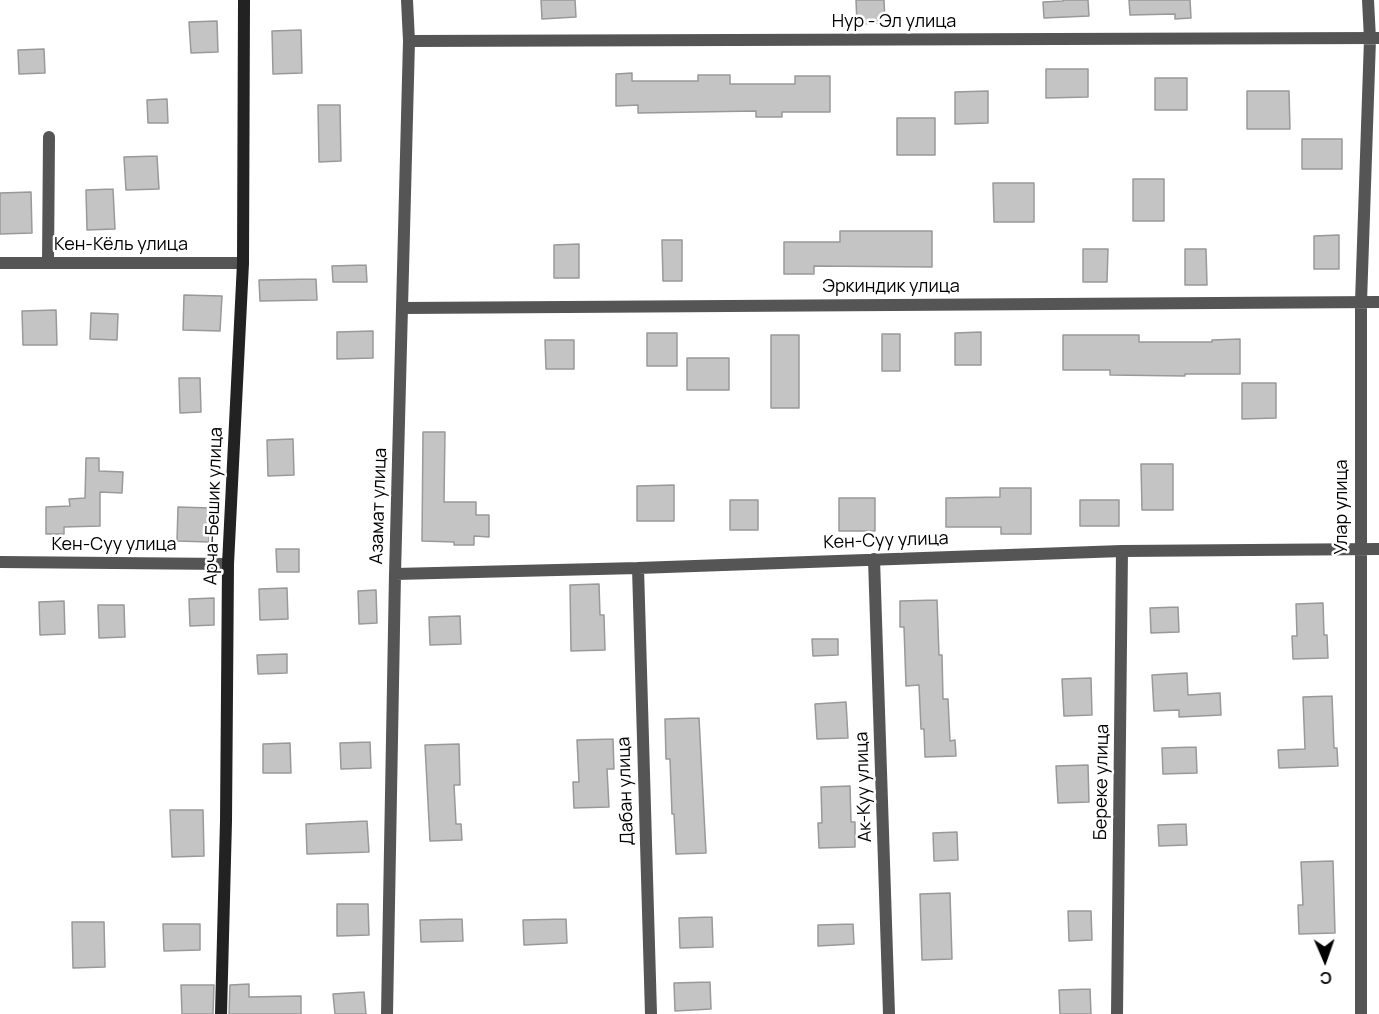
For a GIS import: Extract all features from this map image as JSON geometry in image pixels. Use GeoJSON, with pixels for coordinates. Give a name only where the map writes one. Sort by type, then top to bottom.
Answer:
{"type":"FeatureCollection","features":[{"type":"Feature","properties":{"kind":"street","name":"Арча-Бешик улица"},"geometry":{"type":"LineString","coordinates":[[221,1014],[226,821],[228,564],[243,262],[244,0]]}},
{"type":"Feature","properties":{"kind":"street","name":"Азамат улица"},"geometry":{"type":"LineString","coordinates":[[387,1014],[395,574],[409,41],[407,0]]}},
{"type":"Feature","properties":{"kind":"street","name":"Улар улица"},"geometry":{"type":"LineString","coordinates":[[1361,1014],[1360,302],[1374,38],[1368,0]]}},
{"type":"Feature","properties":{"kind":"street","name":"Нур - Эл улица"},"geometry":{"type":"LineString","coordinates":[[409,41],[1374,38]]}},
{"type":"Feature","properties":{"kind":"street"},"geometry":{"type":"LineString","coordinates":[[48,263],[49,137]]}},
{"type":"Feature","properties":{"kind":"street","name":"Кен-Кёль улица"},"geometry":{"type":"LineString","coordinates":[[0,263],[243,262]]}},
{"type":"Feature","properties":{"kind":"street","name":"Эркиндик улица"},"geometry":{"type":"LineString","coordinates":[[403,308],[1379,302]]}},
{"type":"Feature","properties":{"kind":"street","name":"Кен-Суу улица"},"geometry":{"type":"LineString","coordinates":[[395,574],[1122,551],[1379,549]]}},
{"type":"Feature","properties":{"kind":"street","name":"Береке улица"},"geometry":{"type":"LineString","coordinates":[[1117,1014],[1122,551]]}},
{"type":"Feature","properties":{"kind":"street","name":"Ак-Куу улица"},"geometry":{"type":"LineString","coordinates":[[874,559],[889,1014]]}},
{"type":"Feature","properties":{"kind":"street","name":"Кен-Суу улица"},"geometry":{"type":"LineString","coordinates":[[0,562],[228,564]]}},
{"type":"Feature","properties":{"kind":"street","name":"Дабан улица"},"geometry":{"type":"LineString","coordinates":[[638,568],[651,1014]]}},
{"type":"Feature","properties":{"kind":"building"},"geometry":{"type":"Polygon","coordinates":[[[541,0],[575,0],[576,17],[542,19],[541,0]]]}},
{"type":"Feature","properties":{"kind":"building"},"geometry":{"type":"Polygon","coordinates":[[[856,0],[884,0],[885,23],[857,24],[856,0]]]}},
{"type":"Feature","properties":{"kind":"building"},"geometry":{"type":"Polygon","coordinates":[[[1088,0],[1089,16],[1044,18],[1043,2],[1088,0]]]}},
{"type":"Feature","properties":{"kind":"building"},"geometry":{"type":"Polygon","coordinates":[[[1129,0],[1190,0],[1191,18],[1175,19],[1175,14],[1130,15],[1129,0]]]}},
{"type":"Feature","properties":{"kind":"building"},"geometry":{"type":"Polygon","coordinates":[[[217,21],[218,52],[191,53],[189,22],[217,21]]]}},
{"type":"Feature","properties":{"kind":"building"},"geometry":{"type":"Polygon","coordinates":[[[301,30],[302,73],[273,74],[272,31],[301,30]]]}},
{"type":"Feature","properties":{"kind":"building"},"geometry":{"type":"Polygon","coordinates":[[[44,49],[45,73],[19,74],[18,50],[44,49]]]}},
{"type":"Feature","properties":{"kind":"building"},"geometry":{"type":"Polygon","coordinates":[[[1046,69],[1088,69],[1088,97],[1046,98],[1046,69]]]}},
{"type":"Feature","properties":{"kind":"building"},"geometry":{"type":"Polygon","coordinates":[[[632,73],[632,81],[698,81],[698,75],[730,75],[730,84],[795,84],[795,76],[830,76],[830,112],[782,112],[782,117],[756,117],[756,111],[638,113],[638,105],[616,106],[616,74],[632,73]]]}},
{"type":"Feature","properties":{"kind":"building"},"geometry":{"type":"Polygon","coordinates":[[[1155,78],[1187,78],[1187,110],[1155,110],[1155,78]]]}},
{"type":"Feature","properties":{"kind":"building"},"geometry":{"type":"Polygon","coordinates":[[[988,91],[988,123],[955,124],[955,92],[988,91]]]}},
{"type":"Feature","properties":{"kind":"building"},"geometry":{"type":"Polygon","coordinates":[[[1247,91],[1289,91],[1290,129],[1247,129],[1247,91]]]}},
{"type":"Feature","properties":{"kind":"building"},"geometry":{"type":"Polygon","coordinates":[[[167,99],[168,123],[148,123],[147,100],[167,99]]]}},
{"type":"Feature","properties":{"kind":"building"},"geometry":{"type":"Polygon","coordinates":[[[318,105],[340,105],[341,161],[319,162],[318,105]]]}},
{"type":"Feature","properties":{"kind":"building"},"geometry":{"type":"Polygon","coordinates":[[[897,118],[935,118],[935,155],[897,155],[897,118]]]}},
{"type":"Feature","properties":{"kind":"building"},"geometry":{"type":"Polygon","coordinates":[[[1302,139],[1342,139],[1342,169],[1302,169],[1302,139]]]}},
{"type":"Feature","properties":{"kind":"building"},"geometry":{"type":"Polygon","coordinates":[[[157,156],[159,189],[126,190],[124,157],[157,156]]]}},
{"type":"Feature","properties":{"kind":"building"},"geometry":{"type":"Polygon","coordinates":[[[1133,179],[1164,179],[1164,221],[1133,221],[1133,179]]]}},
{"type":"Feature","properties":{"kind":"building"},"geometry":{"type":"Polygon","coordinates":[[[993,183],[1034,183],[1034,222],[994,222],[993,183]]]}},
{"type":"Feature","properties":{"kind":"building"},"geometry":{"type":"Polygon","coordinates":[[[113,189],[115,229],[87,230],[86,190],[113,189]]]}},
{"type":"Feature","properties":{"kind":"building"},"geometry":{"type":"Polygon","coordinates":[[[31,192],[32,233],[0,234],[0,193],[31,192]]]}},
{"type":"Feature","properties":{"kind":"building"},"geometry":{"type":"Polygon","coordinates":[[[840,231],[932,231],[932,267],[814,266],[814,274],[784,274],[784,242],[840,242],[840,231]]]}},
{"type":"Feature","properties":{"kind":"building"},"geometry":{"type":"Polygon","coordinates":[[[1339,235],[1339,269],[1314,269],[1314,236],[1339,235]]]}},
{"type":"Feature","properties":{"kind":"building"},"geometry":{"type":"Polygon","coordinates":[[[662,240],[682,240],[682,281],[663,281],[662,240]]]}},
{"type":"Feature","properties":{"kind":"building"},"geometry":{"type":"Polygon","coordinates":[[[579,244],[579,278],[554,278],[554,245],[579,244]]]}},
{"type":"Feature","properties":{"kind":"building"},"geometry":{"type":"Polygon","coordinates":[[[1083,249],[1108,249],[1107,282],[1083,282],[1083,249]]]}},
{"type":"Feature","properties":{"kind":"building"},"geometry":{"type":"Polygon","coordinates":[[[1185,249],[1206,249],[1207,285],[1185,285],[1185,249]]]}},
{"type":"Feature","properties":{"kind":"building"},"geometry":{"type":"Polygon","coordinates":[[[366,265],[367,282],[333,282],[332,266],[366,265]]]}},
{"type":"Feature","properties":{"kind":"building"},"geometry":{"type":"Polygon","coordinates":[[[316,279],[317,300],[260,301],[259,280],[316,279]]]}},
{"type":"Feature","properties":{"kind":"building"},"geometry":{"type":"Polygon","coordinates":[[[184,295],[222,296],[220,331],[183,330],[184,295]]]}},
{"type":"Feature","properties":{"kind":"building"},"geometry":{"type":"Polygon","coordinates":[[[56,310],[57,345],[23,345],[22,311],[56,310]]]}},
{"type":"Feature","properties":{"kind":"building"},"geometry":{"type":"Polygon","coordinates":[[[91,313],[118,314],[117,340],[90,339],[91,313]]]}},
{"type":"Feature","properties":{"kind":"building"},"geometry":{"type":"Polygon","coordinates":[[[373,331],[373,358],[337,359],[337,332],[373,331]]]}},
{"type":"Feature","properties":{"kind":"building"},"geometry":{"type":"Polygon","coordinates":[[[981,332],[981,365],[955,365],[955,333],[981,332]]]}},
{"type":"Feature","properties":{"kind":"building"},"geometry":{"type":"Polygon","coordinates":[[[647,333],[677,333],[677,366],[647,366],[647,333]]]}},
{"type":"Feature","properties":{"kind":"building"},"geometry":{"type":"Polygon","coordinates":[[[882,334],[900,334],[900,371],[882,371],[882,334]]]}},
{"type":"Feature","properties":{"kind":"building"},"geometry":{"type":"Polygon","coordinates":[[[771,335],[799,335],[799,408],[771,408],[771,335]]]}},
{"type":"Feature","properties":{"kind":"building"},"geometry":{"type":"Polygon","coordinates":[[[1063,335],[1139,335],[1139,342],[1212,342],[1212,340],[1240,339],[1240,374],[1110,375],[1110,370],[1063,370],[1063,335]]]}},
{"type":"Feature","properties":{"kind":"building"},"geometry":{"type":"Polygon","coordinates":[[[545,340],[574,340],[574,369],[546,369],[545,340]]]}},
{"type":"Feature","properties":{"kind":"building"},"geometry":{"type":"Polygon","coordinates":[[[687,358],[729,358],[729,390],[687,390],[687,358]]]}},
{"type":"Feature","properties":{"kind":"building"},"geometry":{"type":"Polygon","coordinates":[[[179,378],[200,378],[201,412],[180,413],[179,378]]]}},
{"type":"Feature","properties":{"kind":"building"},"geometry":{"type":"Polygon","coordinates":[[[1242,383],[1276,383],[1276,418],[1242,419],[1242,383]]]}},
{"type":"Feature","properties":{"kind":"building"},"geometry":{"type":"Polygon","coordinates":[[[423,432],[445,432],[444,502],[476,502],[476,515],[489,515],[489,537],[474,536],[474,545],[422,541],[423,432]]]}},
{"type":"Feature","properties":{"kind":"building"},"geometry":{"type":"Polygon","coordinates":[[[293,439],[294,475],[268,476],[267,440],[293,439]]]}},
{"type":"Feature","properties":{"kind":"building"},"geometry":{"type":"Polygon","coordinates":[[[86,458],[99,458],[99,471],[123,472],[122,493],[100,492],[100,526],[64,527],[64,534],[46,534],[46,507],[70,506],[69,499],[85,498],[86,458]]]}},
{"type":"Feature","properties":{"kind":"building"},"geometry":{"type":"Polygon","coordinates":[[[1141,464],[1173,464],[1173,510],[1142,510],[1141,464]]]}},
{"type":"Feature","properties":{"kind":"building"},"geometry":{"type":"Polygon","coordinates":[[[674,485],[674,521],[637,521],[637,486],[674,485]]]}},
{"type":"Feature","properties":{"kind":"building"},"geometry":{"type":"Polygon","coordinates":[[[1000,488],[1031,488],[1031,534],[1001,534],[1001,527],[946,527],[946,498],[1000,497],[1000,488]]]}},
{"type":"Feature","properties":{"kind":"building"},"geometry":{"type":"Polygon","coordinates":[[[839,498],[875,498],[875,531],[839,531],[839,498]]]}},
{"type":"Feature","properties":{"kind":"building"},"geometry":{"type":"Polygon","coordinates":[[[730,500],[758,500],[758,530],[730,530],[730,500]]]}},
{"type":"Feature","properties":{"kind":"building"},"geometry":{"type":"Polygon","coordinates":[[[1080,500],[1119,500],[1119,526],[1080,526],[1080,500]]]}},
{"type":"Feature","properties":{"kind":"building"},"geometry":{"type":"Polygon","coordinates":[[[178,507],[210,508],[209,542],[177,541],[178,507]]]}},
{"type":"Feature","properties":{"kind":"building"},"geometry":{"type":"Polygon","coordinates":[[[276,549],[299,549],[299,572],[277,572],[276,549]]]}},
{"type":"Feature","properties":{"kind":"building"},"geometry":{"type":"Polygon","coordinates":[[[599,584],[600,615],[604,615],[605,650],[571,651],[570,585],[599,584]]]}},
{"type":"Feature","properties":{"kind":"building"},"geometry":{"type":"Polygon","coordinates":[[[287,588],[288,619],[260,620],[259,589],[287,588]]]}},
{"type":"Feature","properties":{"kind":"building"},"geometry":{"type":"Polygon","coordinates":[[[376,590],[377,623],[359,624],[358,591],[376,590]]]}},
{"type":"Feature","properties":{"kind":"building"},"geometry":{"type":"Polygon","coordinates":[[[214,598],[214,625],[190,626],[189,599],[214,598]]]}},
{"type":"Feature","properties":{"kind":"building"},"geometry":{"type":"Polygon","coordinates":[[[937,600],[943,699],[948,699],[950,741],[955,740],[956,756],[925,757],[919,685],[906,686],[904,627],[900,627],[900,601],[937,600]]]}},
{"type":"Feature","properties":{"kind":"building"},"geometry":{"type":"Polygon","coordinates":[[[64,601],[65,634],[40,635],[39,602],[64,601]]]}},
{"type":"Feature","properties":{"kind":"building"},"geometry":{"type":"Polygon","coordinates":[[[1323,603],[1324,635],[1327,635],[1328,658],[1293,659],[1292,636],[1297,636],[1296,604],[1323,603]]]}},
{"type":"Feature","properties":{"kind":"building"},"geometry":{"type":"Polygon","coordinates":[[[98,605],[124,605],[125,637],[99,638],[98,605]]]}},
{"type":"Feature","properties":{"kind":"building"},"geometry":{"type":"Polygon","coordinates":[[[1178,607],[1179,632],[1151,633],[1150,608],[1178,607]]]}},
{"type":"Feature","properties":{"kind":"building"},"geometry":{"type":"Polygon","coordinates":[[[460,616],[461,644],[430,645],[429,617],[460,616]]]}},
{"type":"Feature","properties":{"kind":"building"},"geometry":{"type":"Polygon","coordinates":[[[812,639],[838,639],[838,655],[813,656],[812,639]]]}},
{"type":"Feature","properties":{"kind":"building"},"geometry":{"type":"Polygon","coordinates":[[[287,654],[287,673],[258,674],[257,655],[287,654]]]}},
{"type":"Feature","properties":{"kind":"building"},"geometry":{"type":"Polygon","coordinates":[[[1187,673],[1188,695],[1220,693],[1221,715],[1179,717],[1179,710],[1154,711],[1152,675],[1187,673]]]}},
{"type":"Feature","properties":{"kind":"building"},"geometry":{"type":"Polygon","coordinates":[[[1091,678],[1092,715],[1064,716],[1062,679],[1091,678]]]}},
{"type":"Feature","properties":{"kind":"building"},"geometry":{"type":"Polygon","coordinates":[[[1332,696],[1334,748],[1337,748],[1338,766],[1279,768],[1278,750],[1305,749],[1303,697],[1332,696]]]}},
{"type":"Feature","properties":{"kind":"building"},"geometry":{"type":"Polygon","coordinates":[[[846,702],[848,738],[817,739],[815,704],[846,702]]]}},
{"type":"Feature","properties":{"kind":"building"},"geometry":{"type":"Polygon","coordinates":[[[699,718],[706,853],[676,854],[670,759],[666,759],[665,719],[699,718]]]}},
{"type":"Feature","properties":{"kind":"building"},"geometry":{"type":"Polygon","coordinates":[[[613,739],[614,769],[607,769],[609,807],[574,808],[573,782],[579,782],[577,740],[613,739]]]}},
{"type":"Feature","properties":{"kind":"building"},"geometry":{"type":"Polygon","coordinates":[[[370,742],[371,768],[341,769],[340,743],[370,742]]]}},
{"type":"Feature","properties":{"kind":"building"},"geometry":{"type":"Polygon","coordinates":[[[290,743],[291,773],[263,773],[263,744],[290,743]]]}},
{"type":"Feature","properties":{"kind":"building"},"geometry":{"type":"Polygon","coordinates":[[[459,744],[460,785],[454,785],[456,824],[461,824],[462,840],[430,841],[425,745],[459,744]]]}},
{"type":"Feature","properties":{"kind":"building"},"geometry":{"type":"Polygon","coordinates":[[[1196,747],[1197,773],[1163,774],[1162,748],[1196,747]]]}},
{"type":"Feature","properties":{"kind":"building"},"geometry":{"type":"Polygon","coordinates":[[[1088,765],[1089,802],[1058,803],[1056,766],[1088,765]]]}},
{"type":"Feature","properties":{"kind":"building"},"geometry":{"type":"Polygon","coordinates":[[[850,786],[851,822],[855,822],[855,847],[819,848],[818,823],[822,823],[821,787],[850,786]]]}},
{"type":"Feature","properties":{"kind":"building"},"geometry":{"type":"Polygon","coordinates":[[[170,810],[203,810],[204,856],[172,857],[170,810]]]}},
{"type":"Feature","properties":{"kind":"building"},"geometry":{"type":"Polygon","coordinates":[[[367,821],[369,852],[307,854],[306,824],[367,821]]]}},
{"type":"Feature","properties":{"kind":"building"},"geometry":{"type":"Polygon","coordinates":[[[1186,824],[1187,845],[1159,846],[1158,825],[1186,824]]]}},
{"type":"Feature","properties":{"kind":"building"},"geometry":{"type":"Polygon","coordinates":[[[957,832],[958,860],[934,861],[933,833],[957,832]]]}},
{"type":"Feature","properties":{"kind":"building"},"geometry":{"type":"Polygon","coordinates":[[[1333,861],[1335,933],[1299,934],[1298,905],[1303,905],[1301,862],[1333,861]]]}},
{"type":"Feature","properties":{"kind":"building"},"geometry":{"type":"Polygon","coordinates":[[[950,893],[952,959],[922,960],[920,894],[950,893]]]}},
{"type":"Feature","properties":{"kind":"building"},"geometry":{"type":"Polygon","coordinates":[[[337,904],[368,904],[369,935],[337,936],[337,904]]]}},
{"type":"Feature","properties":{"kind":"building"},"geometry":{"type":"Polygon","coordinates":[[[1068,911],[1091,911],[1092,940],[1069,941],[1068,911]]]}},
{"type":"Feature","properties":{"kind":"building"},"geometry":{"type":"Polygon","coordinates":[[[712,917],[713,947],[680,948],[679,918],[712,917]]]}},
{"type":"Feature","properties":{"kind":"building"},"geometry":{"type":"Polygon","coordinates":[[[462,919],[463,941],[421,942],[420,920],[462,919]]]}},
{"type":"Feature","properties":{"kind":"building"},"geometry":{"type":"Polygon","coordinates":[[[566,919],[567,943],[524,945],[523,920],[566,919]]]}},
{"type":"Feature","properties":{"kind":"building"},"geometry":{"type":"Polygon","coordinates":[[[72,922],[104,922],[105,967],[73,968],[72,922]]]}},
{"type":"Feature","properties":{"kind":"building"},"geometry":{"type":"Polygon","coordinates":[[[163,924],[200,924],[200,950],[164,951],[163,924]]]}},
{"type":"Feature","properties":{"kind":"building"},"geometry":{"type":"Polygon","coordinates":[[[853,924],[854,944],[818,946],[818,925],[853,924]]]}},
{"type":"Feature","properties":{"kind":"building"},"geometry":{"type":"Polygon","coordinates":[[[710,982],[711,1009],[675,1011],[674,983],[710,982]]]}},
{"type":"Feature","properties":{"kind":"building"},"geometry":{"type":"Polygon","coordinates":[[[249,984],[249,997],[301,996],[301,1014],[229,1014],[230,985],[249,984]]]}},
{"type":"Feature","properties":{"kind":"building"},"geometry":{"type":"Polygon","coordinates":[[[181,985],[214,985],[213,1014],[182,1014],[181,985]]]}},
{"type":"Feature","properties":{"kind":"building"},"geometry":{"type":"Polygon","coordinates":[[[1090,989],[1091,1014],[1060,1014],[1059,990],[1090,989]]]}},
{"type":"Feature","properties":{"kind":"building"},"geometry":{"type":"Polygon","coordinates":[[[364,992],[366,1014],[335,1014],[333,994],[364,992]]]}}]}
